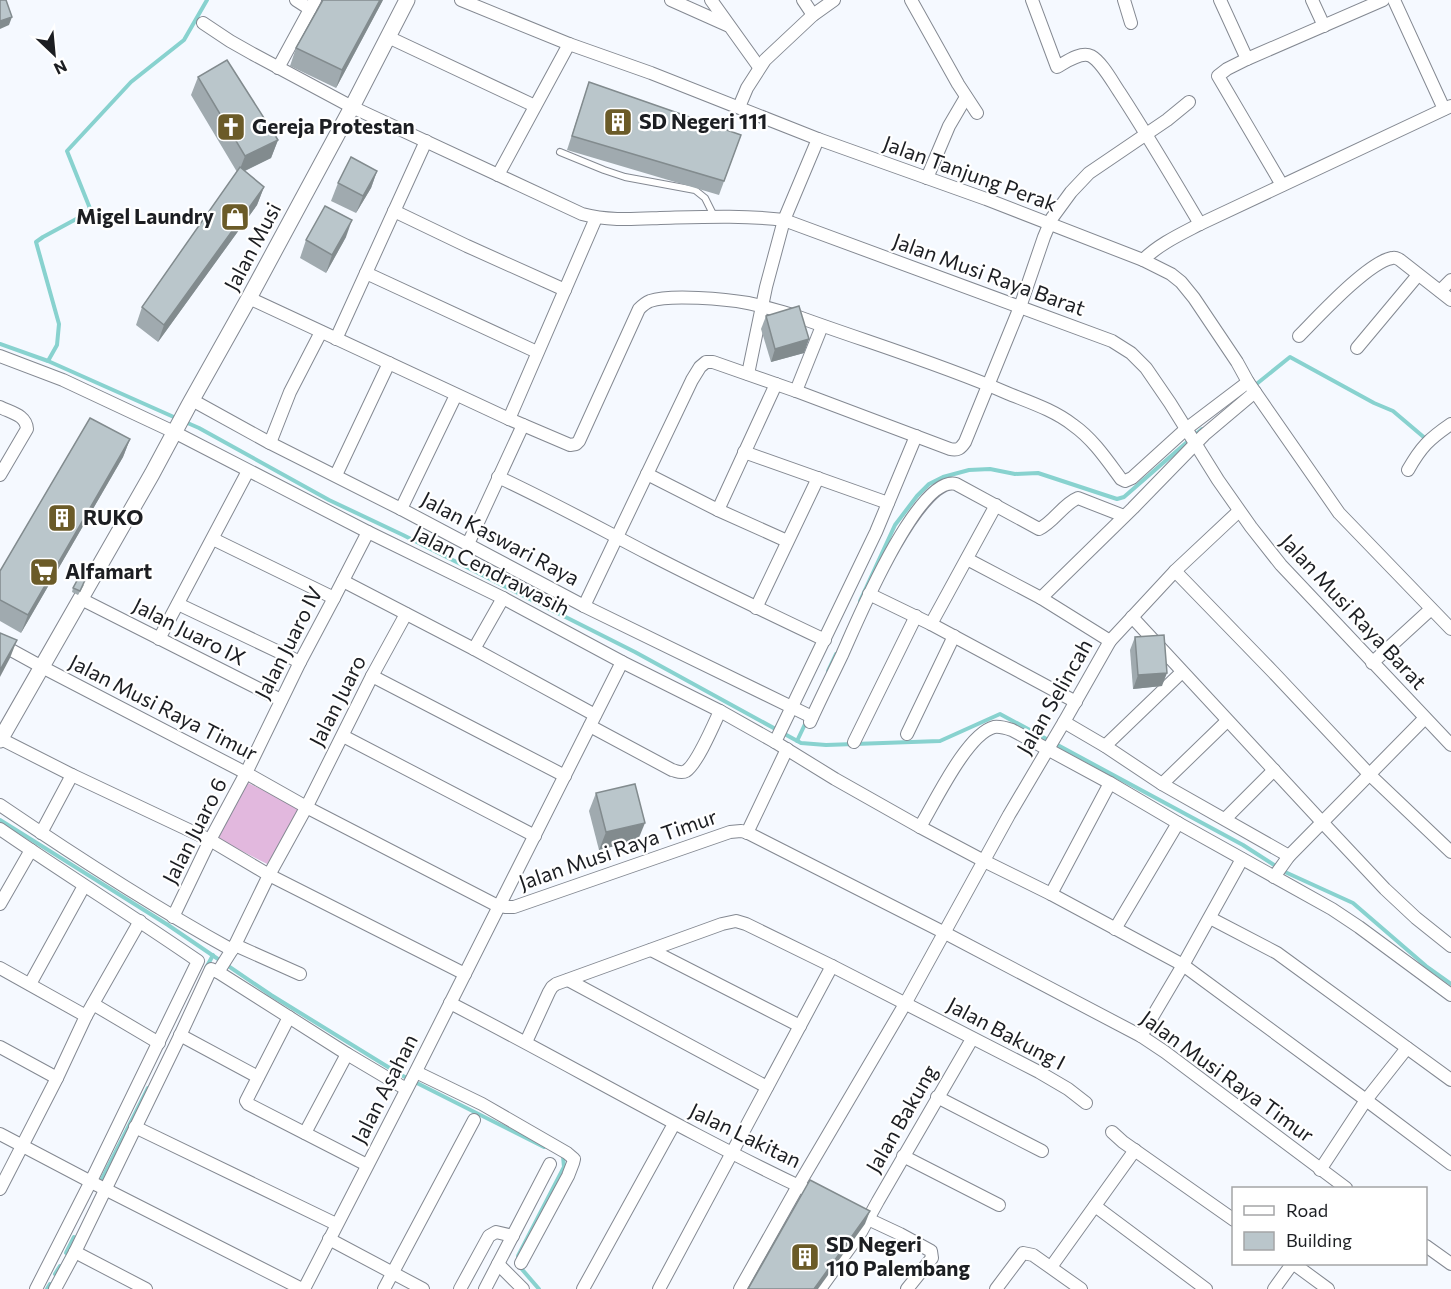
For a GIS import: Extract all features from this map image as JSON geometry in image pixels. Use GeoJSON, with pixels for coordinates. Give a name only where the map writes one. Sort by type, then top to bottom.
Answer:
{"type":"FeatureCollection","features":[{"type":"Feature","properties":{"kind":"street"},"geometry":{"type":"LineString","coordinates":[[278,68],[312,4],[296,0]]}},
{"type":"Feature","properties":{"kind":"street","name":"Jalan Musi"},"geometry":{"type":"LineString","coordinates":[[0,739],[249,298],[352,107],[406,0]]}},
{"type":"Feature","properties":{"kind":"street","name":"Jalan Tanjung Perak"},"geometry":{"type":"LineString","coordinates":[[461,0],[569,44],[651,73],[818,139],[1143,260],[1172,274],[1194,298],[1251,387],[1339,513],[1451,629]]}},
{"type":"Feature","properties":{"kind":"street"},"geometry":{"type":"LineString","coordinates":[[671,0],[731,27]]}},
{"type":"Feature","properties":{"kind":"street"},"geometry":{"type":"LineString","coordinates":[[711,0],[759,67]]}},
{"type":"Feature","properties":{"kind":"street"},"geometry":{"type":"LineString","coordinates":[[803,0],[813,15]]}},
{"type":"Feature","properties":{"kind":"street"},"geometry":{"type":"LineString","coordinates":[[739,108],[747,88],[765,60],[813,15],[834,0]]}},
{"type":"Feature","properties":{"kind":"street"},"geometry":{"type":"LineString","coordinates":[[911,0],[977,113]]}},
{"type":"Feature","properties":{"kind":"street"},"geometry":{"type":"LineString","coordinates":[[1032,0],[1057,67],[1079,56],[1093,57],[1108,75],[1147,133],[1200,224]]}},
{"type":"Feature","properties":{"kind":"street"},"geometry":{"type":"LineString","coordinates":[[1124,0],[1131,23]]}},
{"type":"Feature","properties":{"kind":"street"},"geometry":{"type":"LineString","coordinates":[[1220,0],[1247,59]]}},
{"type":"Feature","properties":{"kind":"street"},"geometry":{"type":"LineString","coordinates":[[1312,0],[1324,26]]}},
{"type":"Feature","properties":{"kind":"street"},"geometry":{"type":"LineString","coordinates":[[1282,185],[1218,76],[1247,59],[1383,0]]}},
{"type":"Feature","properties":{"kind":"street"},"geometry":{"type":"LineString","coordinates":[[1143,260],[1163,244],[1200,224],[1448,108],[1394,0]]}},
{"type":"Feature","properties":{"kind":"street","name":"Jalan Musi Raya Barat"},"geometry":{"type":"LineString","coordinates":[[203,23],[230,41],[352,107],[582,214],[596,218],[623,219],[760,217],[784,220],[1112,341],[1140,361],[1156,382],[1239,511],[1281,565],[1451,745]]}},
{"type":"Feature","properties":{"kind":"street"},"geometry":{"type":"LineString","coordinates":[[388,37],[535,106]]}},
{"type":"Feature","properties":{"kind":"street"},"geometry":{"type":"LineString","coordinates":[[498,175],[569,44]]}},
{"type":"Feature","properties":{"kind":"street"},"geometry":{"type":"LineString","coordinates":[[927,178],[949,126],[966,97]]}},
{"type":"Feature","properties":{"kind":"street"},"geometry":{"type":"LineString","coordinates":[[584,606],[692,380],[706,362],[714,362],[888,424],[950,450],[960,448],[965,442],[1020,307],[1049,224],[1082,180],[1189,102]]}},
{"type":"Feature","properties":{"kind":"street"},"geometry":{"type":"LineString","coordinates":[[748,374],[772,261],[784,220],[818,139]]}},
{"type":"Feature","properties":{"kind":"street"},"geometry":{"type":"LineString","coordinates":[[336,339],[426,141]]}},
{"type":"Feature","properties":{"kind":"street"},"geometry":{"type":"LineString","coordinates":[[394,211],[565,290]]}},
{"type":"Feature","properties":{"kind":"street"},"geometry":{"type":"LineString","coordinates":[[509,419],[596,218]]}},
{"type":"Feature","properties":{"kind":"street"},"geometry":{"type":"LineString","coordinates":[[1299,336],[1344,292],[1381,262],[1392,258],[1398,258],[1451,300]]}},
{"type":"Feature","properties":{"kind":"street"},"geometry":{"type":"LineString","coordinates":[[366,273],[537,352]]}},
{"type":"Feature","properties":{"kind":"street"},"geometry":{"type":"LineString","coordinates":[[1356,348],[1418,274]]}},
{"type":"Feature","properties":{"kind":"street"},"geometry":{"type":"LineString","coordinates":[[1440,291],[1451,280]]}},
{"type":"Feature","properties":{"kind":"street"},"geometry":{"type":"LineString","coordinates":[[249,298],[456,395],[570,445],[577,443],[639,309],[652,300],[672,298],[716,299],[762,306],[988,385],[1071,423],[1083,432],[1125,481],[1191,436],[1251,387]]}},
{"type":"Feature","properties":{"kind":"street"},"geometry":{"type":"LineString","coordinates":[[796,391],[822,326]]}},
{"type":"Feature","properties":{"kind":"street"},"geometry":{"type":"LineString","coordinates":[[270,443],[290,393],[321,332]]}},
{"type":"Feature","properties":{"kind":"street","name":"Jalan Cendrawasih"},"geometry":{"type":"LineString","coordinates":[[0,357],[63,380],[176,429],[248,471],[503,598],[622,662],[720,711],[780,734],[788,749],[835,779],[984,861],[1183,965],[1451,1164]]}},
{"type":"Feature","properties":{"kind":"street"},"geometry":{"type":"LineString","coordinates":[[336,475],[389,363]]}},
{"type":"Feature","properties":{"kind":"street"},"geometry":{"type":"LineString","coordinates":[[718,510],[776,384]]}},
{"type":"Feature","properties":{"kind":"street"},"geometry":{"type":"LineString","coordinates":[[1041,598],[1124,516],[1191,436],[1212,427],[1251,387]]}},
{"type":"Feature","properties":{"kind":"street"},"geometry":{"type":"LineString","coordinates":[[401,509],[456,395]]}},
{"type":"Feature","properties":{"kind":"street","name":"Jalan Kaswari Raya"},"geometry":{"type":"LineString","coordinates":[[190,402],[336,475],[584,606],[805,715]]}},
{"type":"Feature","properties":{"kind":"street"},"geometry":{"type":"LineString","coordinates":[[0,408],[22,418],[26,421],[27,427],[0,475]]}},
{"type":"Feature","properties":{"kind":"street"},"geometry":{"type":"LineString","coordinates":[[1408,470],[1425,445],[1451,424]]}},
{"type":"Feature","properties":{"kind":"street"},"geometry":{"type":"LineString","coordinates":[[468,544],[523,425]]}},
{"type":"Feature","properties":{"kind":"street"},"geometry":{"type":"LineString","coordinates":[[805,715],[825,640],[876,539],[888,503],[916,436]]}},
{"type":"Feature","properties":{"kind":"street"},"geometry":{"type":"LineString","coordinates":[[744,452],[888,503]]}},
{"type":"Feature","properties":{"kind":"street"},"geometry":{"type":"LineString","coordinates":[[159,639],[248,471]]}},
{"type":"Feature","properties":{"kind":"street"},"geometry":{"type":"LineString","coordinates":[[647,474],[787,542]]}},
{"type":"Feature","properties":{"kind":"street"},"geometry":{"type":"LineString","coordinates":[[498,477],[550,501],[756,608],[825,640]]}},
{"type":"Feature","properties":{"kind":"street"},"geometry":{"type":"LineString","coordinates":[[756,608],[818,478]]}},
{"type":"Feature","properties":{"kind":"street"},"geometry":{"type":"LineString","coordinates":[[780,734],[805,715],[892,546],[937,490],[948,484],[956,484],[1039,529],[1078,498],[1124,516]]}},
{"type":"Feature","properties":{"kind":"street"},"geometry":{"type":"LineString","coordinates":[[931,624],[996,505]]}},
{"type":"Feature","properties":{"kind":"street","name":"Jalan Selincah"},"geometry":{"type":"LineString","coordinates":[[945,933],[1009,815],[1110,641],[1175,572],[1239,511]]}},
{"type":"Feature","properties":{"kind":"street","name":"Jalan Juaro IV"},"geometry":{"type":"LineString","coordinates":[[246,773],[300,662],[368,532]]}},
{"type":"Feature","properties":{"kind":"street"},"geometry":{"type":"LineString","coordinates":[[213,539],[334,598]]}},
{"type":"Feature","properties":{"kind":"street"},"geometry":{"type":"LineString","coordinates":[[876,539],[892,546]]}},
{"type":"Feature","properties":{"kind":"street"},"geometry":{"type":"LineString","coordinates":[[968,559],[1041,598],[1110,641]]}},
{"type":"Feature","properties":{"kind":"street"},"geometry":{"type":"LineString","coordinates":[[1175,572],[1370,775],[1451,852]]}},
{"type":"Feature","properties":{"kind":"street"},"geometry":{"type":"LineString","coordinates":[[343,581],[474,649],[672,770],[682,772],[687,770],[696,759],[720,711]]}},
{"type":"Feature","properties":{"kind":"street"},"geometry":{"type":"LineString","coordinates":[[869,594],[916,616],[1076,702]]}},
{"type":"Feature","properties":{"kind":"street"},"geometry":{"type":"LineString","coordinates":[[474,649],[503,598]]}},
{"type":"Feature","properties":{"kind":"street","name":"Jalan Juaro IX"},"geometry":{"type":"LineString","coordinates":[[81,599],[281,700]]}},
{"type":"Feature","properties":{"kind":"street"},"geometry":{"type":"LineString","coordinates":[[178,604],[300,662]]}},
{"type":"Feature","properties":{"kind":"street"},"geometry":{"type":"LineString","coordinates":[[1372,663],[1431,609]]}},
{"type":"Feature","properties":{"kind":"street","name":"Jalan Juaro"},"geometry":{"type":"LineString","coordinates":[[210,967],[231,950],[406,614]]}},
{"type":"Feature","properties":{"kind":"street"},"geometry":{"type":"LineString","coordinates":[[854,742],[916,616]]}},
{"type":"Feature","properties":{"kind":"street"},"geometry":{"type":"LineString","coordinates":[[1132,617],[1397,901],[1451,946]]}},
{"type":"Feature","properties":{"kind":"street"},"geometry":{"type":"LineString","coordinates":[[907,734],[954,636]]}},
{"type":"Feature","properties":{"kind":"street","name":"Jalan Musi Raya Timur"},"geometry":{"type":"LineString","coordinates":[[0,644],[490,903],[500,906],[517,906],[730,832],[747,833],[1141,1036],[1345,1187]]}},
{"type":"Feature","properties":{"kind":"street","name":"Jalan Asahan"},"geometry":{"type":"LineString","coordinates":[[0,1134],[303,1289],[411,1081],[622,662]]}},
{"type":"Feature","properties":{"kind":"street"},"geometry":{"type":"LineString","coordinates":[[1105,746],[1182,672]]}},
{"type":"Feature","properties":{"kind":"street"},"geometry":{"type":"LineString","coordinates":[[372,676],[565,776]]}},
{"type":"Feature","properties":{"kind":"street"},"geometry":{"type":"LineString","coordinates":[[1281,867],[1425,718]]}},
{"type":"Feature","properties":{"kind":"street"},"geometry":{"type":"LineString","coordinates":[[1162,784],[1227,721]]}},
{"type":"Feature","properties":{"kind":"street"},"geometry":{"type":"LineString","coordinates":[[1062,725],[1105,746],[1162,784],[1225,819],[1332,909],[1451,995]]}},
{"type":"Feature","properties":{"kind":"street"},"geometry":{"type":"LineString","coordinates":[[921,826],[971,743],[987,730],[1002,727],[1049,747],[1242,859],[1281,867]]}},
{"type":"Feature","properties":{"kind":"street"},"geometry":{"type":"LineString","coordinates":[[343,736],[535,837]]}},
{"type":"Feature","properties":{"kind":"street"},"geometry":{"type":"LineString","coordinates":[[0,739],[210,840],[269,875],[465,974]]}},
{"type":"Feature","properties":{"kind":"street"},"geometry":{"type":"LineString","coordinates":[[747,833],[788,749]]}},
{"type":"Feature","properties":{"kind":"street"},"geometry":{"type":"LineString","coordinates":[[1225,819],[1274,770]]}},
{"type":"Feature","properties":{"kind":"street","name":"Jalan Juaro 6"},"geometry":{"type":"LineString","coordinates":[[175,912],[246,773]]}},
{"type":"Feature","properties":{"kind":"street"},"geometry":{"type":"LineString","coordinates":[[41,833],[72,775]]}},
{"type":"Feature","properties":{"kind":"street"},"geometry":{"type":"LineString","coordinates":[[1051,894],[1110,783]]}},
{"type":"Feature","properties":{"kind":"street"},"geometry":{"type":"LineString","coordinates":[[0,805],[41,833],[175,912],[231,950],[300,974]]}},
{"type":"Feature","properties":{"kind":"street"},"geometry":{"type":"LineString","coordinates":[[1115,929],[1178,823]]}},
{"type":"Feature","properties":{"kind":"street"},"geometry":{"type":"LineString","coordinates":[[0,829],[84,886],[347,1054],[411,1081],[482,1104],[567,1153],[574,1159],[568,1176],[521,1263]]}},
{"type":"Feature","properties":{"kind":"street"},"geometry":{"type":"LineString","coordinates":[[0,904],[31,850]]}},
{"type":"Feature","properties":{"kind":"street"},"geometry":{"type":"LineString","coordinates":[[1141,1036],[1242,859]]}},
{"type":"Feature","properties":{"kind":"street"},"geometry":{"type":"LineString","coordinates":[[30,984],[84,886]]}},
{"type":"Feature","properties":{"kind":"street"},"geometry":{"type":"LineString","coordinates":[[1210,918],[1277,953],[1451,1080]]}},
{"type":"Feature","properties":{"kind":"street"},"geometry":{"type":"LineString","coordinates":[[0,1189],[86,1016],[140,921]]}},
{"type":"Feature","properties":{"kind":"street","name":"Jalan Bakung I"},"geometry":{"type":"LineString","coordinates":[[568,980],[722,924],[736,921],[832,966],[1039,1072],[1086,1103]]}},
{"type":"Feature","properties":{"kind":"street","name":"Jalan Lakitan"},"geometry":{"type":"LineString","coordinates":[[450,1003],[526,1042],[674,1124],[798,1186],[945,933]]}},
{"type":"Feature","properties":{"kind":"street"},"geometry":{"type":"LineString","coordinates":[[651,951],[800,1026]]}},
{"type":"Feature","properties":{"kind":"street"},"geometry":{"type":"LineString","coordinates":[[659,1289],[832,966]]}},
{"type":"Feature","properties":{"kind":"street"},"geometry":{"type":"LineString","coordinates":[[42,1276],[56,1286],[73,1257],[180,1035],[210,967]]}},
{"type":"Feature","properties":{"kind":"street"},"geometry":{"type":"LineString","coordinates":[[36,1289],[159,1043],[210,967]]}},
{"type":"Feature","properties":{"kind":"street"},"geometry":{"type":"LineString","coordinates":[[0,968],[86,1016]]}},
{"type":"Feature","properties":{"kind":"street"},"geometry":{"type":"LineString","coordinates":[[526,1042],[552,987],[568,980],[767,1087]]}},
{"type":"Feature","properties":{"kind":"street"},"geometry":{"type":"LineString","coordinates":[[93,1004],[159,1043]]}},
{"type":"Feature","properties":{"kind":"street"},"geometry":{"type":"LineString","coordinates":[[290,1017],[246,1101],[367,1165]]}},
{"type":"Feature","properties":{"kind":"street"},"geometry":{"type":"LineString","coordinates":[[180,1035],[258,1077]]}},
{"type":"Feature","properties":{"kind":"street","name":"Jalan Bakung"},"geometry":{"type":"LineString","coordinates":[[820,1289],[869,1220],[903,1156],[972,1038]]}},
{"type":"Feature","properties":{"kind":"street"},"geometry":{"type":"LineString","coordinates":[[0,1047],[57,1078]]}},
{"type":"Feature","properties":{"kind":"street"},"geometry":{"type":"LineString","coordinates":[[1320,1170],[1366,1100],[1407,1048]]}},
{"type":"Feature","properties":{"kind":"street"},"geometry":{"type":"LineString","coordinates":[[305,1133],[347,1054]]}},
{"type":"Feature","properties":{"kind":"street"},"geometry":{"type":"LineString","coordinates":[[937,1097],[1042,1151]]}},
{"type":"Feature","properties":{"kind":"street"},"geometry":{"type":"LineString","coordinates":[[384,1289],[474,1120]]}},
{"type":"Feature","properties":{"kind":"street"},"geometry":{"type":"LineString","coordinates":[[583,1289],[674,1124]]}},
{"type":"Feature","properties":{"kind":"street"},"geometry":{"type":"LineString","coordinates":[[135,1127],[336,1224]]}},
{"type":"Feature","properties":{"kind":"street"},"geometry":{"type":"LineString","coordinates":[[1113,1132],[1232,1220]]}},
{"type":"Feature","properties":{"kind":"street"},"geometry":{"type":"LineString","coordinates":[[1051,1267],[1135,1150]]}},
{"type":"Feature","properties":{"kind":"street"},"geometry":{"type":"LineString","coordinates":[[903,1156],[999,1205]]}},
{"type":"Feature","properties":{"kind":"street"},"geometry":{"type":"LineString","coordinates":[[485,1289],[550,1164]]}},
{"type":"Feature","properties":{"kind":"street"},"geometry":{"type":"LineString","coordinates":[[740,1289],[798,1186],[818,1196]]}},
{"type":"Feature","properties":{"kind":"street"},"geometry":{"type":"LineString","coordinates":[[838,1205],[931,1251],[932,1258],[907,1289]]}},
{"type":"Feature","properties":{"kind":"street"},"geometry":{"type":"LineString","coordinates":[[1095,1206],[1206,1289]]}},
{"type":"Feature","properties":{"kind":"street"},"geometry":{"type":"LineString","coordinates":[[460,1289],[489,1236],[496,1232],[513,1236]]}},
{"type":"Feature","properties":{"kind":"street"},"geometry":{"type":"LineString","coordinates":[[329,1239],[423,1289]]}},
{"type":"Feature","properties":{"kind":"street"},"geometry":{"type":"LineString","coordinates":[[1427,1247],[1451,1264]]}},
{"type":"Feature","properties":{"kind":"street"},"geometry":{"type":"LineString","coordinates":[[54,1253],[73,1257],[146,1289]]}},
{"type":"Feature","properties":{"kind":"street"},"geometry":{"type":"LineString","coordinates":[[996,1289],[1023,1253],[1033,1255],[1081,1289]]}},
{"type":"Feature","properties":{"kind":"street"},"geometry":{"type":"LineString","coordinates":[[498,1264],[523,1289]]}},
{"type":"Feature","properties":{"kind":"street"},"geometry":{"type":"LineString","coordinates":[[1274,1289],[1292,1265]]}},
{"type":"Feature","properties":{"kind":"street"},"geometry":{"type":"LineString","coordinates":[[1296,1265],[1328,1289]]}},
{"type":"Feature","properties":{"kind":"lane"},"geometry":{"type":"LineString","coordinates":[[560,152],[625,177],[694,190],[705,198],[715,217]]}},
{"type":"Feature","properties":{"kind":"shaded area"},"geometry":{"type":"Polygon","coordinates":[[[246,782],[299,807],[271,866],[218,839],[246,782]]]}},
{"type":"Feature","properties":{"kind":"building"},"geometry":{"type":"Polygon","coordinates":[[[0,0],[6,0],[12,17],[0,21],[0,0]]]}},
{"type":"Feature","properties":{"kind":"building"},"geometry":{"type":"Polygon","coordinates":[[[323,0],[380,0],[342,70],[296,48],[323,0]]]}},
{"type":"Feature","properties":{"kind":"building"},"geometry":{"type":"Polygon","coordinates":[[[227,60],[278,140],[245,156],[198,77],[227,60]]]}},
{"type":"Feature","properties":{"kind":"building","name":"SD Negeri 111"},"geometry":{"type":"Polygon","coordinates":[[[589,82],[741,135],[724,181],[572,136],[589,82]]]}},
{"type":"Feature","properties":{"kind":"building"},"geometry":{"type":"Polygon","coordinates":[[[351,157],[377,171],[363,196],[338,183],[351,157]]]}},
{"type":"Feature","properties":{"kind":"building"},"geometry":{"type":"Polygon","coordinates":[[[240,167],[264,187],[164,325],[142,307],[240,167]]]}},
{"type":"Feature","properties":{"kind":"building"},"geometry":{"type":"Polygon","coordinates":[[[325,206],[352,220],[332,255],[306,240],[325,206]]]}},
{"type":"Feature","properties":{"kind":"building"},"geometry":{"type":"Polygon","coordinates":[[[799,306],[809,339],[775,349],[766,316],[799,306]]]}},
{"type":"Feature","properties":{"kind":"building","name":"RUKO"},"geometry":{"type":"Polygon","coordinates":[[[90,418],[130,439],[28,615],[0,600],[0,571],[90,418]]]}},
{"type":"Feature","properties":{"kind":"building"},"geometry":{"type":"Polygon","coordinates":[[[79,577],[85,580],[80,591],[73,588],[79,577]]]}},
{"type":"Feature","properties":{"kind":"building"},"geometry":{"type":"Polygon","coordinates":[[[0,633],[17,640],[0,670],[0,633]]]}},
{"type":"Feature","properties":{"kind":"building"},"geometry":{"type":"Polygon","coordinates":[[[1164,635],[1167,673],[1138,675],[1135,637],[1164,635]]]}},
{"type":"Feature","properties":{"kind":"building"},"geometry":{"type":"Polygon","coordinates":[[[635,784],[645,823],[606,832],[596,793],[635,784]]]}},
{"type":"Feature","properties":{"kind":"building","name":"SD Negeri 110 Palembang"},"geometry":{"type":"Polygon","coordinates":[[[810,1180],[870,1211],[814,1289],[748,1289],[810,1180]]]}},
{"type":"Feature","properties":{"kind":"waterway"},"geometry":{"type":"LineString","coordinates":[[48,361],[57,345],[59,324],[36,242],[91,211],[67,151],[131,82],[184,40],[207,0]]}},
{"type":"Feature","properties":{"kind":"waterway"},"geometry":{"type":"LineString","coordinates":[[0,344],[48,361],[176,418]]}},
{"type":"Feature","properties":{"kind":"waterway"},"geometry":{"type":"LineString","coordinates":[[1254,386],[1290,357],[1393,411],[1426,439]]}},
{"type":"Feature","properties":{"kind":"waterway"},"geometry":{"type":"LineString","coordinates":[[183,421],[329,500],[635,652],[801,743],[826,745],[940,741],[1000,714],[1243,845],[1285,872],[1353,903],[1426,966],[1451,984]]}},
{"type":"Feature","properties":{"kind":"waterway"},"geometry":{"type":"LineString","coordinates":[[860,601],[895,525],[929,484],[943,477],[969,470],[990,469],[1015,474],[1038,473],[1117,499],[1124,497],[1202,429]]}},
{"type":"Feature","properties":{"kind":"waterway"},"geometry":{"type":"LineString","coordinates":[[828,671],[836,654]]}},
{"type":"Feature","properties":{"kind":"waterway"},"geometry":{"type":"LineString","coordinates":[[797,741],[807,720]]}},
{"type":"Feature","properties":{"kind":"waterway"},"geometry":{"type":"LineString","coordinates":[[0,820],[168,925],[271,995],[401,1075],[544,1147]]}},
{"type":"Feature","properties":{"kind":"waterway"},"geometry":{"type":"LineString","coordinates":[[206,968],[213,955]]}},
{"type":"Feature","properties":{"kind":"waterway"},"geometry":{"type":"LineString","coordinates":[[102,1179],[148,1088]]}},
{"type":"Feature","properties":{"kind":"waterway"},"geometry":{"type":"LineString","coordinates":[[518,1256],[564,1167],[562,1155]]}},
{"type":"Feature","properties":{"kind":"waterway"},"geometry":{"type":"LineString","coordinates":[[66,1253],[74,1237]]}},
{"type":"Feature","properties":{"kind":"waterway"},"geometry":{"type":"LineString","coordinates":[[55,1274],[60,1266]]}},
{"type":"Feature","properties":{"kind":"waterway"},"geometry":{"type":"LineString","coordinates":[[520,1267],[539,1289]]}},
{"type":"Feature","properties":{"kind":"waterway"},"geometry":{"type":"LineString","coordinates":[[47,1289],[50,1284]]}},
{"type":"Feature","properties":{"kind":"place","name":"SD Negeri 111"},"geometry":{"type":"Point","coordinates":[618,122]}},
{"type":"Feature","properties":{"kind":"place","name":"Gereja Protestan"},"geometry":{"type":"Point","coordinates":[231,127]}},
{"type":"Feature","properties":{"kind":"place","name":"Migel Laundry"},"geometry":{"type":"Point","coordinates":[235,217]}},
{"type":"Feature","properties":{"kind":"place","name":"RUKO"},"geometry":{"type":"Point","coordinates":[62,518]}},
{"type":"Feature","properties":{"kind":"place","name":"Alfamart"},"geometry":{"type":"Point","coordinates":[44,572]}},
{"type":"Feature","properties":{"kind":"place","name":"SD Negeri 110 Palembang"},"geometry":{"type":"Point","coordinates":[805,1257]}}]}
